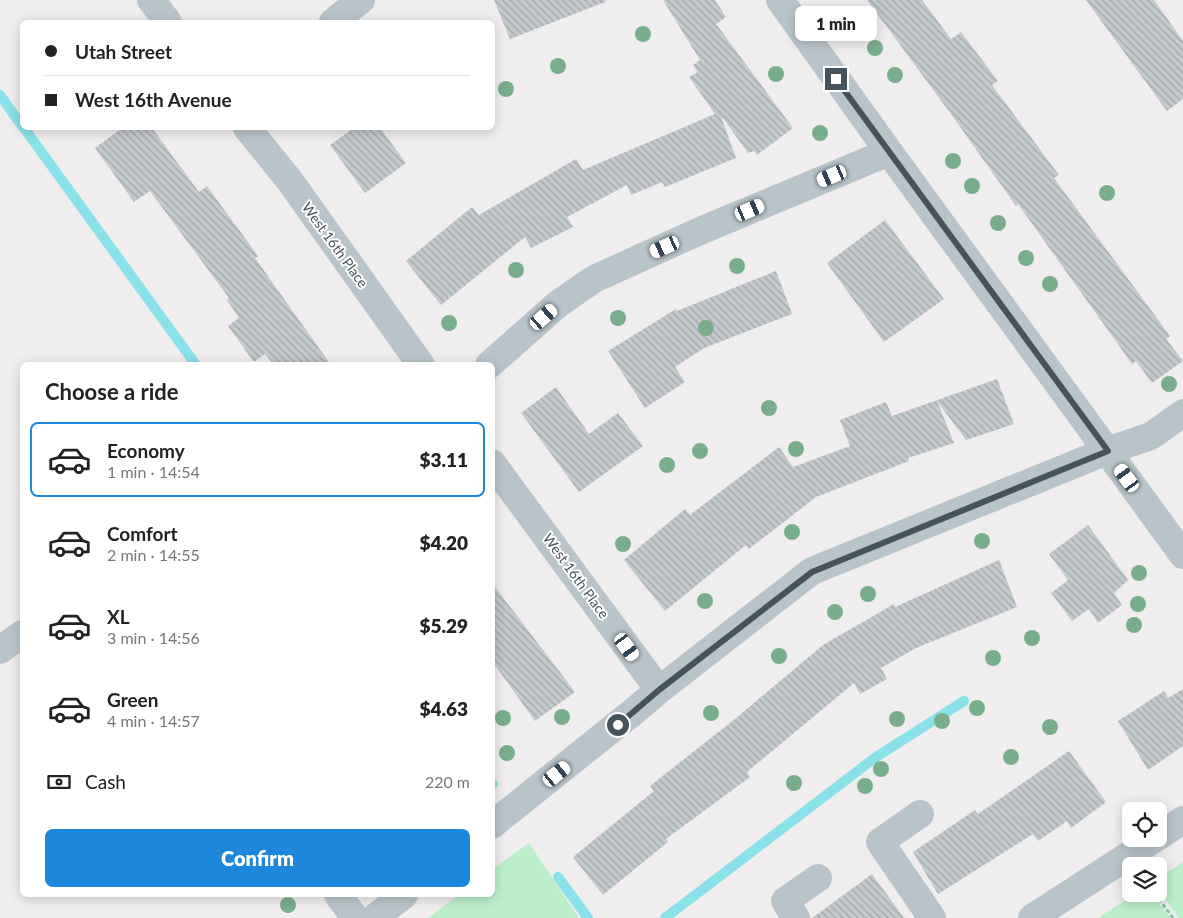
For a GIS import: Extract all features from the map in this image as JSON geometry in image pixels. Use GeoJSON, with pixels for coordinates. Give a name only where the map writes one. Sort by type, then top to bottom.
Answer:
{"type":"FeatureCollection","features":[{"type":"Feature","properties":{"kind":"street"},"geometry":{"type":"LineString","coordinates":[[151,0],[166,20]]}},
{"type":"Feature","properties":{"kind":"street"},"geometry":{"type":"LineString","coordinates":[[335,20],[360,0]]}},
{"type":"Feature","properties":{"kind":"street"},"geometry":{"type":"LineString","coordinates":[[780,0],[1183,555]]}},
{"type":"Feature","properties":{"kind":"street","name":"West 16th Place"},"geometry":{"type":"LineString","coordinates":[[249,130],[290,181],[419,362]]}},
{"type":"Feature","properties":{"kind":"street"},"geometry":{"type":"LineString","coordinates":[[492,362],[558,304],[594,279],[889,152]]}},
{"type":"Feature","properties":{"kind":"street"},"geometry":{"type":"LineString","coordinates":[[495,823],[659,690],[812,572],[1108,451],[1151,436],[1183,413]]}},
{"type":"Feature","properties":{"kind":"street","name":"West 16th Place"},"geometry":{"type":"LineString","coordinates":[[495,467],[659,690]]}},
{"type":"Feature","properties":{"kind":"street"},"geometry":{"type":"LineString","coordinates":[[0,650],[20,635]]}},
{"type":"Feature","properties":{"kind":"street"},"geometry":{"type":"LineString","coordinates":[[920,814],[880,842],[932,918]]}},
{"type":"Feature","properties":{"kind":"street"},"geometry":{"type":"LineString","coordinates":[[1167,831],[1183,820]]}},
{"type":"Feature","properties":{"kind":"street"},"geometry":{"type":"LineString","coordinates":[[1032,918],[1142,847]]}},
{"type":"Feature","properties":{"kind":"street"},"geometry":{"type":"LineString","coordinates":[[796,918],[785,901],[818,878]]}},
{"type":"Feature","properties":{"kind":"street"},"geometry":{"type":"LineString","coordinates":[[340,897],[356,918]]}},
{"type":"Feature","properties":{"kind":"street"},"geometry":{"type":"LineString","coordinates":[[374,918],[401,897]]}},
{"type":"Feature","properties":{"kind":"path"},"geometry":{"type":"LineString","coordinates":[[1161,902],[1173,918]]}},
{"type":"Feature","properties":{"kind":"green space"},"geometry":{"type":"Polygon","coordinates":[[[529,843],[579,918],[428,918],[455,897],[495,897],[495,868],[529,843]]]}},
{"type":"Feature","properties":{"kind":"green space"},"geometry":{"type":"Polygon","coordinates":[[[1183,862],[1183,918],[1179,918],[1167,902],[1167,873],[1183,862]]]}},
{"type":"Feature","properties":{"kind":"green space"},"geometry":{"type":"Polygon","coordinates":[[[1123,902],[1158,902],[1170,918],[1098,918],[1123,902]]]}},
{"type":"Feature","properties":{"kind":"building"},"geometry":{"type":"Polygon","coordinates":[[[494,0],[605,0],[605,2],[510,39],[494,0]]]}},
{"type":"Feature","properties":{"kind":"building"},"geometry":{"type":"Polygon","coordinates":[[[663,0],[715,0],[726,17],[716,24],[793,128],[757,155],[754,151],[748,153],[723,118],[736,158],[665,187],[662,182],[631,195],[627,185],[567,217],[573,227],[531,248],[525,237],[441,305],[406,261],[472,207],[479,215],[576,159],[583,170],[715,114],[689,77],[698,72],[693,65],[700,60],[663,0]]]}},
{"type":"Feature","properties":{"kind":"building"},"geometry":{"type":"Polygon","coordinates":[[[867,0],[922,0],[951,39],[961,32],[998,81],[992,85],[1059,175],[1054,178],[1170,336],[1166,339],[1183,361],[1152,383],[1136,361],[1132,364],[1018,204],[1016,206],[867,0]]]}},
{"type":"Feature","properties":{"kind":"building"},"geometry":{"type":"Polygon","coordinates":[[[1086,0],[1154,0],[1183,41],[1183,99],[1167,111],[1086,0]]]}},
{"type":"Feature","properties":{"kind":"building"},"geometry":{"type":"Polygon","coordinates":[[[119,130],[153,130],[199,192],[207,186],[258,256],[255,258],[329,362],[272,362],[265,354],[254,362],[228,326],[239,318],[227,300],[229,298],[150,191],[134,202],[95,148],[119,130]]]}},
{"type":"Feature","properties":{"kind":"building"},"geometry":{"type":"Polygon","coordinates":[[[351,130],[381,130],[406,163],[365,193],[330,145],[351,130]]]}},
{"type":"Feature","properties":{"kind":"building"},"geometry":{"type":"Polygon","coordinates":[[[885,220],[944,299],[884,342],[827,263],[885,220]]]}},
{"type":"Feature","properties":{"kind":"building"},"geometry":{"type":"Polygon","coordinates":[[[776,271],[792,314],[704,348],[675,367],[685,382],[645,408],[608,351],[676,309],[677,311],[776,271]]]}},
{"type":"Feature","properties":{"kind":"building"},"geometry":{"type":"Polygon","coordinates":[[[997,379],[1014,424],[966,440],[937,401],[954,443],[908,458],[909,461],[816,497],[749,549],[746,545],[665,611],[624,560],[685,509],[690,515],[779,447],[793,467],[850,446],[840,420],[886,402],[892,416],[997,379]]]}},
{"type":"Feature","properties":{"kind":"building"},"geometry":{"type":"Polygon","coordinates":[[[556,387],[589,434],[618,413],[643,446],[579,492],[521,413],[556,387]]]}},
{"type":"Feature","properties":{"kind":"building"},"geometry":{"type":"Polygon","coordinates":[[[1088,525],[1128,580],[1114,593],[1122,605],[1098,623],[1089,609],[1072,621],[1051,593],[1068,580],[1049,554],[1088,525]]]}},
{"type":"Feature","properties":{"kind":"building"},"geometry":{"type":"Polygon","coordinates":[[[999,560],[1017,607],[916,648],[881,668],[887,679],[860,694],[854,683],[747,772],[750,777],[666,839],[668,842],[603,895],[573,857],[654,791],[650,786],[735,719],[823,645],[894,604],[895,607],[999,560]]]}},
{"type":"Feature","properties":{"kind":"building"},"geometry":{"type":"Polygon","coordinates":[[[495,587],[575,692],[535,721],[495,665],[495,587]]]}},
{"type":"Feature","properties":{"kind":"building"},"geometry":{"type":"Polygon","coordinates":[[[1183,689],[1183,746],[1148,770],[1118,721],[1164,691],[1168,698],[1183,689]]]}},
{"type":"Feature","properties":{"kind":"building"},"geometry":{"type":"Polygon","coordinates":[[[1069,751],[1106,802],[1071,828],[1067,821],[1038,841],[1033,834],[938,894],[913,852],[975,810],[978,814],[1069,751]]]}},
{"type":"Feature","properties":{"kind":"building"},"geometry":{"type":"Polygon","coordinates":[[[872,874],[904,918],[812,918],[872,874]]]}},
{"type":"Feature","properties":{"kind":"waterway"},"geometry":{"type":"LineString","coordinates":[[0,95],[20,123]]}},
{"type":"Feature","properties":{"kind":"waterway"},"geometry":{"type":"LineString","coordinates":[[25,130],[194,362]]}},
{"type":"Feature","properties":{"kind":"waterway"},"geometry":{"type":"LineString","coordinates":[[665,918],[876,757],[964,701]]}},
{"type":"Feature","properties":{"kind":"waterway"},"geometry":{"type":"LineString","coordinates":[[558,877],[588,918]]}},
{"type":"Feature","properties":{"kind":"route"},"geometry":{"type":"LineString","coordinates":[[618,725],[659,690],[812,572],[1108,451],[836,79]]}}]}
